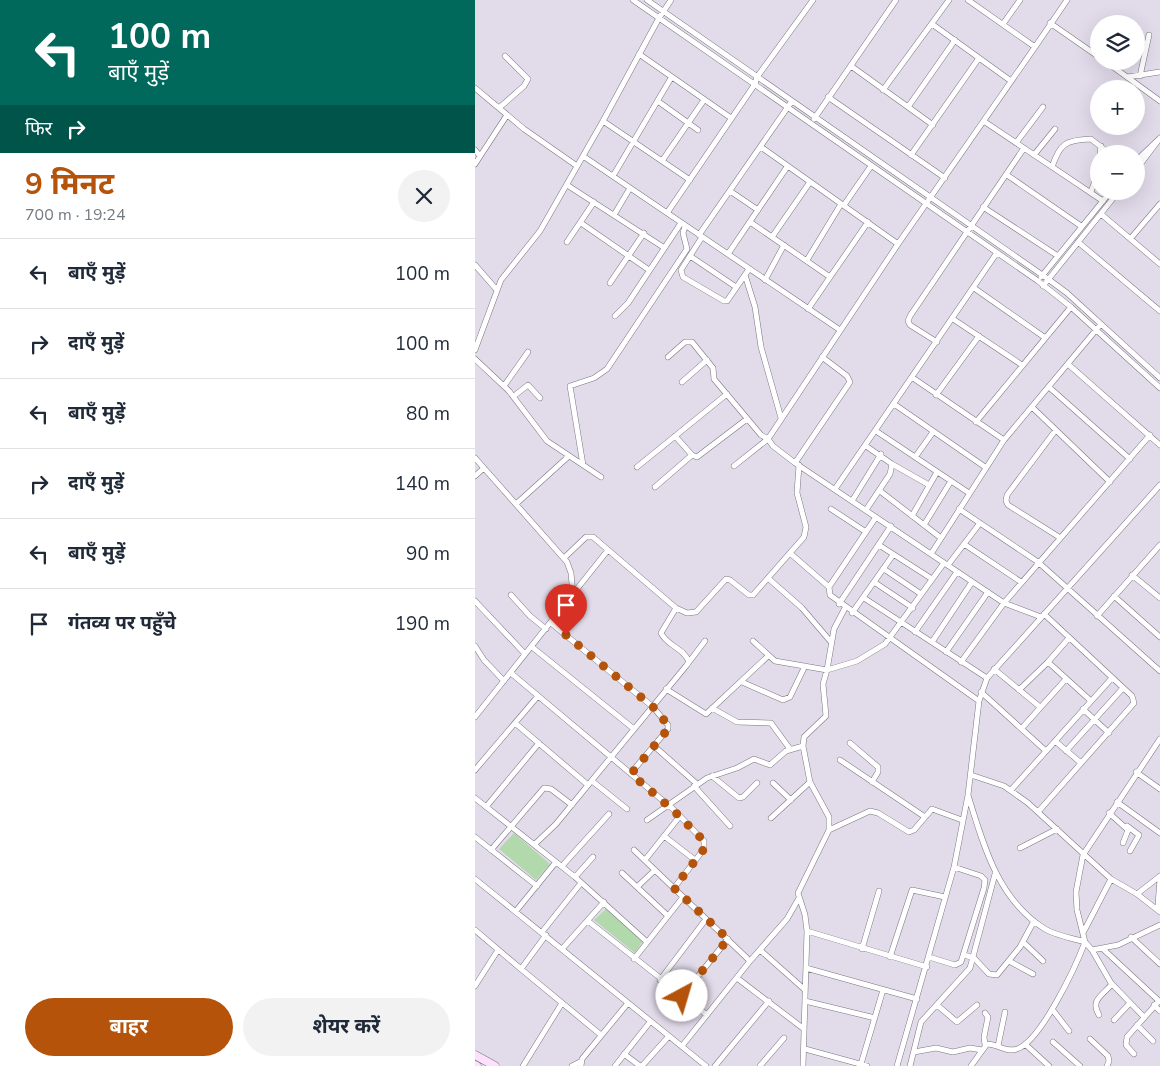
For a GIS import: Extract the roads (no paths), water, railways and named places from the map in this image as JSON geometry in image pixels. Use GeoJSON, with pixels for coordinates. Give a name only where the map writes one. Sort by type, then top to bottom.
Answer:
{"type":"FeatureCollection","features":[{"type":"Feature","properties":{"kind":"street"},"geometry":{"type":"LineString","coordinates":[[633,0],[996,254],[1038,281],[1071,307],[1096,332],[1160,388]]}},
{"type":"Feature","properties":{"kind":"street"},"geometry":{"type":"LineString","coordinates":[[647,0],[1046,277],[1160,378]]}},
{"type":"Feature","properties":{"kind":"street"},"geometry":{"type":"LineString","coordinates":[[475,350],[496,289],[532,243],[567,185],[659,18],[671,0]]}},
{"type":"Feature","properties":{"kind":"street"},"geometry":{"type":"LineString","coordinates":[[667,213],[755,84],[757,77],[813,0]]}},
{"type":"Feature","properties":{"kind":"street"},"geometry":{"type":"LineString","coordinates":[[811,124],[896,0]]}},
{"type":"Feature","properties":{"kind":"street"},"geometry":{"type":"LineString","coordinates":[[883,90],[949,0]]}},
{"type":"Feature","properties":{"kind":"street"},"geometry":{"type":"LineString","coordinates":[[968,0],[1035,47]]}},
{"type":"Feature","properties":{"kind":"street"},"geometry":{"type":"LineString","coordinates":[[1003,24],[1020,0]]}},
{"type":"Feature","properties":{"kind":"street"},"geometry":{"type":"LineString","coordinates":[[734,466],[768,439],[898,244],[985,122],[1067,0]]}},
{"type":"Feature","properties":{"kind":"street"},"geometry":{"type":"LineString","coordinates":[[1050,23],[1090,51]]}},
{"type":"Feature","properties":{"kind":"street"},"geometry":{"type":"LineString","coordinates":[[932,24],[1011,81]]}},
{"type":"Feature","properties":{"kind":"street"},"geometry":{"type":"LineString","coordinates":[[1140,76],[1149,35]]}},
{"type":"Feature","properties":{"kind":"street"},"geometry":{"type":"LineString","coordinates":[[908,107],[955,40]]}},
{"type":"Feature","properties":{"kind":"street"},"geometry":{"type":"LineString","coordinates":[[639,54],[731,118]]}},
{"type":"Feature","properties":{"kind":"street"},"geometry":{"type":"LineString","coordinates":[[499,108],[524,86],[528,79],[505,56]]}},
{"type":"Feature","properties":{"kind":"street"},"geometry":{"type":"LineString","coordinates":[[911,155],[979,58]]}},
{"type":"Feature","properties":{"kind":"street"},"geometry":{"type":"LineString","coordinates":[[851,66],[933,125]]}},
{"type":"Feature","properties":{"kind":"street"},"geometry":{"type":"LineString","coordinates":[[1117,70],[1160,101]]}},
{"type":"Feature","properties":{"kind":"street"},"geometry":{"type":"LineString","coordinates":[[1127,77],[1160,72]]}},
{"type":"Feature","properties":{"kind":"street"},"geometry":{"type":"LineString","coordinates":[[613,176],[659,102],[671,78]]}},
{"type":"Feature","properties":{"kind":"street"},"geometry":{"type":"LineString","coordinates":[[475,88],[507,115],[577,166]]}},
{"type":"Feature","properties":{"kind":"street"},"geometry":{"type":"LineString","coordinates":[[828,97],[945,178]]}},
{"type":"Feature","properties":{"kind":"street"},"geometry":{"type":"LineString","coordinates":[[662,161],[687,122],[704,100]]}},
{"type":"Feature","properties":{"kind":"street"},"geometry":{"type":"LineString","coordinates":[[749,269],[727,301],[683,277],[681,270],[700,236],[792,101]]}},
{"type":"Feature","properties":{"kind":"street"},"geometry":{"type":"LineString","coordinates":[[659,102],[698,130]]}},
{"type":"Feature","properties":{"kind":"street"},"geometry":{"type":"LineString","coordinates":[[1015,143],[1043,107]]}},
{"type":"Feature","properties":{"kind":"street"},"geometry":{"type":"LineString","coordinates":[[475,164],[507,115]]}},
{"type":"Feature","properties":{"kind":"street"},"geometry":{"type":"LineString","coordinates":[[603,121],[690,180]]}},
{"type":"Feature","properties":{"kind":"street"},"geometry":{"type":"LineString","coordinates":[[985,122],[1090,191]]}},
{"type":"Feature","properties":{"kind":"street"},"geometry":{"type":"LineString","coordinates":[[1034,155],[1055,129]]}},
{"type":"Feature","properties":{"kind":"street"},"geometry":{"type":"LineString","coordinates":[[1145,152],[1160,138]]}},
{"type":"Feature","properties":{"kind":"street"},"geometry":{"type":"LineString","coordinates":[[1145,158],[1160,138]]}},
{"type":"Feature","properties":{"kind":"street"},"geometry":{"type":"LineString","coordinates":[[1053,167],[1057,151],[1070,141],[1091,139],[1100,145]]}},
{"type":"Feature","properties":{"kind":"street"},"geometry":{"type":"LineString","coordinates":[[761,147],[898,244]]}},
{"type":"Feature","properties":{"kind":"street"},"geometry":{"type":"LineString","coordinates":[[937,342],[908,321],[1024,148]]}},
{"type":"Feature","properties":{"kind":"street"},"geometry":{"type":"LineString","coordinates":[[475,150],[481,156]]}},
{"type":"Feature","properties":{"kind":"street"},"geometry":{"type":"LineString","coordinates":[[583,156],[840,330]]}},
{"type":"Feature","properties":{"kind":"street"},"geometry":{"type":"LineString","coordinates":[[807,260],[842,205],[871,166]]}},
{"type":"Feature","properties":{"kind":"street"},"geometry":{"type":"LineString","coordinates":[[728,254],[787,167]]}},
{"type":"Feature","properties":{"kind":"street"},"geometry":{"type":"LineString","coordinates":[[1007,175],[1081,226]]}},
{"type":"Feature","properties":{"kind":"street"},"geometry":{"type":"LineString","coordinates":[[772,237],[810,182]]}},
{"type":"Feature","properties":{"kind":"street"},"geometry":{"type":"LineString","coordinates":[[567,185],[663,247]]}},
{"type":"Feature","properties":{"kind":"street"},"geometry":{"type":"LineString","coordinates":[[614,215],[630,188]]}},
{"type":"Feature","properties":{"kind":"street"},"geometry":{"type":"LineString","coordinates":[[730,191],[757,210]]}},
{"type":"Feature","properties":{"kind":"street"},"geometry":{"type":"LineString","coordinates":[[1038,281],[1046,277],[1078,242],[1112,200]]}},
{"type":"Feature","properties":{"kind":"street"},"geometry":{"type":"LineString","coordinates":[[1043,286],[1058,256],[1103,201]]}},
{"type":"Feature","properties":{"kind":"street"},"geometry":{"type":"LineString","coordinates":[[567,242],[595,202]]}},
{"type":"Feature","properties":{"kind":"street"},"geometry":{"type":"LineString","coordinates":[[1131,238],[1160,204]]}},
{"type":"Feature","properties":{"kind":"street"},"geometry":{"type":"LineString","coordinates":[[983,207],[1058,256]]}},
{"type":"Feature","properties":{"kind":"street"},"geometry":{"type":"LineString","coordinates":[[1101,214],[1159,262]]}},
{"type":"Feature","properties":{"kind":"street"},"geometry":{"type":"LineString","coordinates":[[750,222],[830,277]]}},
{"type":"Feature","properties":{"kind":"street"},"geometry":{"type":"LineString","coordinates":[[808,310],[868,222]]}},
{"type":"Feature","properties":{"kind":"street"},"geometry":{"type":"LineString","coordinates":[[581,223],[649,270]]}},
{"type":"Feature","properties":{"kind":"street"},"geometry":{"type":"LineString","coordinates":[[615,316],[628,304],[663,247],[683,225]]}},
{"type":"Feature","properties":{"kind":"street"},"geometry":{"type":"LineString","coordinates":[[583,465],[570,386],[594,378],[607,369],[687,248],[683,234],[683,225]]}},
{"type":"Feature","properties":{"kind":"street"},"geometry":{"type":"LineString","coordinates":[[610,283],[644,233]]}},
{"type":"Feature","properties":{"kind":"street"},"geometry":{"type":"LineString","coordinates":[[1078,242],[1160,311]]}},
{"type":"Feature","properties":{"kind":"street"},"geometry":{"type":"LineString","coordinates":[[765,280],[784,244]]}},
{"type":"Feature","properties":{"kind":"street"},"geometry":{"type":"LineString","coordinates":[[835,489],[877,431],[996,254]]}},
{"type":"Feature","properties":{"kind":"street"},"geometry":{"type":"LineString","coordinates":[[690,256],[736,287]]}},
{"type":"Feature","properties":{"kind":"street"},"geometry":{"type":"LineString","coordinates":[[475,265],[496,289]]}},
{"type":"Feature","properties":{"kind":"street"},"geometry":{"type":"LineString","coordinates":[[745,275],[755,307],[761,347],[781,418]]}},
{"type":"Feature","properties":{"kind":"street"},"geometry":{"type":"LineString","coordinates":[[974,288],[1044,337]]}},
{"type":"Feature","properties":{"kind":"street"},"geometry":{"type":"LineString","coordinates":[[976,422],[1044,337],[1071,307]]}},
{"type":"Feature","properties":{"kind":"street"},"geometry":{"type":"LineString","coordinates":[[953,319],[1022,364]]}},
{"type":"Feature","properties":{"kind":"street"},"geometry":{"type":"LineString","coordinates":[[931,554],[1004,440],[1050,388],[1101,324]]}},
{"type":"Feature","properties":{"kind":"street"},"geometry":{"type":"LineString","coordinates":[[936,395],[979,336]]}},
{"type":"Feature","properties":{"kind":"street"},"geometry":{"type":"LineString","coordinates":[[668,356],[688,341],[692,342],[714,370],[713,377],[747,419],[773,446],[972,582],[1004,602],[1043,615],[1132,696],[1134,703],[1039,812]]}},
{"type":"Feature","properties":{"kind":"street"},"geometry":{"type":"LineString","coordinates":[[504,386],[528,352]]}},
{"type":"Feature","properties":{"kind":"street"},"geometry":{"type":"LineString","coordinates":[[564,558],[590,536],[676,608],[687,613],[696,612],[726,580],[730,580],[749,596],[758,591],[791,554],[806,531],[797,493],[797,464],[850,382],[847,376],[823,357]]}},
{"type":"Feature","properties":{"kind":"street"},"geometry":{"type":"LineString","coordinates":[[475,359],[514,396],[547,441],[601,477]]}},
{"type":"Feature","properties":{"kind":"street"},"geometry":{"type":"LineString","coordinates":[[682,382],[707,360]]}},
{"type":"Feature","properties":{"kind":"street"},"geometry":{"type":"LineString","coordinates":[[1069,365],[1160,445]]}},
{"type":"Feature","properties":{"kind":"street"},"geometry":{"type":"LineString","coordinates":[[913,378],[1004,440]]}},
{"type":"Feature","properties":{"kind":"street"},"geometry":{"type":"LineString","coordinates":[[514,396],[528,385],[541,398]]}},
{"type":"Feature","properties":{"kind":"street"},"geometry":{"type":"LineString","coordinates":[[1050,388],[1131,459]]}},
{"type":"Feature","properties":{"kind":"street"},"geometry":{"type":"LineString","coordinates":[[637,467],[727,394]]}},
{"type":"Feature","properties":{"kind":"street"},"geometry":{"type":"LineString","coordinates":[[895,404],[985,467]]}},
{"type":"Feature","properties":{"kind":"street"},"geometry":{"type":"LineString","coordinates":[[1033,408],[1110,482]]}},
{"type":"Feature","properties":{"kind":"street"},"geometry":{"type":"LineString","coordinates":[[675,436],[693,455],[699,456],[747,419]]}},
{"type":"Feature","properties":{"kind":"street"},"geometry":{"type":"LineString","coordinates":[[1055,430],[1006,500],[1008,505],[1059,537]]}},
{"type":"Feature","properties":{"kind":"street"},"geometry":{"type":"LineString","coordinates":[[877,431],[969,494]]}},
{"type":"Feature","properties":{"kind":"street"},"geometry":{"type":"LineString","coordinates":[[916,456],[933,432]]}},
{"type":"Feature","properties":{"kind":"street"},"geometry":{"type":"LineString","coordinates":[[961,662],[1004,602],[1150,435]]}},
{"type":"Feature","properties":{"kind":"street"},"geometry":{"type":"LineString","coordinates":[[866,446],[881,454],[892,464],[929,485]]}},
{"type":"Feature","properties":{"kind":"street"},"geometry":{"type":"LineString","coordinates":[[853,501],[881,454]]}},
{"type":"Feature","properties":{"kind":"street"},"geometry":{"type":"LineString","coordinates":[[655,487],[693,455]]}},
{"type":"Feature","properties":{"kind":"street"},"geometry":{"type":"LineString","coordinates":[[516,504],[569,456]]}},
{"type":"Feature","properties":{"kind":"street"},"geometry":{"type":"LineString","coordinates":[[475,458],[564,558],[571,573],[573,595]]}},
{"type":"Feature","properties":{"kind":"street"},"geometry":{"type":"LineString","coordinates":[[866,510],[890,474],[892,464]]}},
{"type":"Feature","properties":{"kind":"street"},"geometry":{"type":"LineString","coordinates":[[475,476],[484,468]]}},
{"type":"Feature","properties":{"kind":"street"},"geometry":{"type":"LineString","coordinates":[[912,516],[937,472]]}},
{"type":"Feature","properties":{"kind":"street"},"geometry":{"type":"LineString","coordinates":[[925,525],[951,481]]}},
{"type":"Feature","properties":{"kind":"street"},"geometry":{"type":"LineString","coordinates":[[910,1066],[914,1052],[917,999],[954,866],[971,775],[979,701],[987,678],[1160,485]]}},
{"type":"Feature","properties":{"kind":"street"},"geometry":{"type":"LineString","coordinates":[[880,491],[941,538]]}},
{"type":"Feature","properties":{"kind":"street"},"geometry":{"type":"LineString","coordinates":[[831,509],[866,532]]}},
{"type":"Feature","properties":{"kind":"street"},"geometry":{"type":"LineString","coordinates":[[959,509],[1038,562],[1160,671]]}},
{"type":"Feature","properties":{"kind":"street"},"geometry":{"type":"LineString","coordinates":[[876,517],[829,587],[830,595],[839,604],[979,701]]}},
{"type":"Feature","properties":{"kind":"street"},"geometry":{"type":"LineString","coordinates":[[753,641],[768,656],[781,662],[827,670],[863,659],[890,638],[902,624],[931,579],[964,544],[979,523]]}},
{"type":"Feature","properties":{"kind":"street"},"geometry":{"type":"LineString","coordinates":[[839,604],[891,526]]}},
{"type":"Feature","properties":{"kind":"street"},"geometry":{"type":"LineString","coordinates":[[964,544],[1021,582]]}},
{"type":"Feature","properties":{"kind":"street"},"geometry":{"type":"LineString","coordinates":[[879,545],[931,579]]}},
{"type":"Feature","properties":{"kind":"street"},"geometry":{"type":"LineString","coordinates":[[1097,616],[1160,545]]}},
{"type":"Feature","properties":{"kind":"street"},"geometry":{"type":"LineString","coordinates":[[475,717],[608,550]]}},
{"type":"Feature","properties":{"kind":"street"},"geometry":{"type":"LineString","coordinates":[[791,554],[829,587]]}},
{"type":"Feature","properties":{"kind":"street"},"geometry":{"type":"LineString","coordinates":[[852,613],[884,570],[893,554]]}},
{"type":"Feature","properties":{"kind":"street"},"geometry":{"type":"LineString","coordinates":[[884,570],[921,594]]}},
{"type":"Feature","properties":{"kind":"street"},"geometry":{"type":"LineString","coordinates":[[915,632],[957,572]]}},
{"type":"Feature","properties":{"kind":"street"},"geometry":{"type":"LineString","coordinates":[[1133,575],[1160,598]]}},
{"type":"Feature","properties":{"kind":"street"},"geometry":{"type":"LineString","coordinates":[[769,579],[802,608],[831,642]]}},
{"type":"Feature","properties":{"kind":"street"},"geometry":{"type":"LineString","coordinates":[[874,582],[913,608]]}},
{"type":"Feature","properties":{"kind":"street"},"geometry":{"type":"LineString","coordinates":[[932,642],[972,582]]}},
{"type":"Feature","properties":{"kind":"street"},"geometry":{"type":"LineString","coordinates":[[1155,594],[1160,588]]}},
{"type":"Feature","properties":{"kind":"street"},"geometry":{"type":"LineString","coordinates":[[946,652],[988,592]]}},
{"type":"Feature","properties":{"kind":"street"},"geometry":{"type":"LineString","coordinates":[[511,595],[546,629]]}},
{"type":"Feature","properties":{"kind":"street"},"geometry":{"type":"LineString","coordinates":[[1114,596],[1160,637]]}},
{"type":"Feature","properties":{"kind":"street"},"geometry":{"type":"LineString","coordinates":[[864,598],[987,678]]}},
{"type":"Feature","properties":{"kind":"street"},"geometry":{"type":"LineString","coordinates":[[475,601],[525,654]]}},
{"type":"Feature","properties":{"kind":"street"},"geometry":{"type":"LineString","coordinates":[[676,608],[661,633],[665,640],[682,652],[689,662]]}},
{"type":"Feature","properties":{"kind":"street"},"geometry":{"type":"LineString","coordinates":[[682,1046],[750,961],[787,919],[799,898],[800,888],[829,830],[829,817],[810,782],[803,746],[805,737],[826,716],[823,684],[836,623],[845,608]]}},
{"type":"Feature","properties":{"kind":"street"},"geometry":{"type":"LineString","coordinates":[[551,623],[653,707],[668,727],[631,774]]}},
{"type":"Feature","properties":{"kind":"street"},"geometry":{"type":"LineString","coordinates":[[1019,690],[1049,662],[1069,638]]}},
{"type":"Feature","properties":{"kind":"street"},"geometry":{"type":"LineString","coordinates":[[535,844],[572,805],[612,758],[705,641]]}},
{"type":"Feature","properties":{"kind":"street"},"geometry":{"type":"LineString","coordinates":[[476,647],[480,655],[504,681]]}},
{"type":"Feature","properties":{"kind":"street"},"geometry":{"type":"LineString","coordinates":[[532,647],[634,729]]}},
{"type":"Feature","properties":{"kind":"street"},"geometry":{"type":"LineString","coordinates":[[667,689],[706,714],[768,656]]}},
{"type":"Feature","properties":{"kind":"street"},"geometry":{"type":"LineString","coordinates":[[1049,662],[1091,701]]}},
{"type":"Feature","properties":{"kind":"street"},"geometry":{"type":"LineString","coordinates":[[742,682],[783,700],[790,697],[805,666]]}},
{"type":"Feature","properties":{"kind":"street"},"geometry":{"type":"LineString","coordinates":[[994,669],[1040,707]]}},
{"type":"Feature","properties":{"kind":"street"},"geometry":{"type":"LineString","coordinates":[[511,674],[667,804],[704,841],[704,849],[674,888]]}},
{"type":"Feature","properties":{"kind":"street"},"geometry":{"type":"LineString","coordinates":[[1011,790],[1113,678]]}},
{"type":"Feature","properties":{"kind":"street"},"geometry":{"type":"LineString","coordinates":[[1022,728],[1067,679]]}},
{"type":"Feature","properties":{"kind":"street"},"geometry":{"type":"LineString","coordinates":[[673,682],[673,694]]}},
{"type":"Feature","properties":{"kind":"street"},"geometry":{"type":"LineString","coordinates":[[1066,751],[1123,688]]}},
{"type":"Feature","properties":{"kind":"street"},"geometry":{"type":"LineString","coordinates":[[981,692],[1046,751]]}},
{"type":"Feature","properties":{"kind":"street"},"geometry":{"type":"LineString","coordinates":[[475,770],[538,696]]}},
{"type":"Feature","properties":{"kind":"street"},"geometry":{"type":"LineString","coordinates":[[713,708],[737,722],[771,723],[790,749]]}},
{"type":"Feature","properties":{"kind":"street"},"geometry":{"type":"LineString","coordinates":[[1083,709],[1109,733]]}},
{"type":"Feature","properties":{"kind":"street"},"geometry":{"type":"LineString","coordinates":[[515,723],[627,810]]}},
{"type":"Feature","properties":{"kind":"street"},"geometry":{"type":"LineString","coordinates":[[1144,1017],[1112,984],[1092,950],[1085,942],[1077,910],[1076,892],[1083,855],[1136,772],[1160,739]]}},
{"type":"Feature","properties":{"kind":"street"},"geometry":{"type":"LineString","coordinates":[[1055,741],[1081,763]]}},
{"type":"Feature","properties":{"kind":"street"},"geometry":{"type":"LineString","coordinates":[[486,807],[539,743]]}},
{"type":"Feature","properties":{"kind":"street"},"geometry":{"type":"LineString","coordinates":[[850,743],[878,767],[879,772],[872,782]]}},
{"type":"Feature","properties":{"kind":"street"},"geometry":{"type":"LineString","coordinates":[[654,746],[695,785],[730,826]]}},
{"type":"Feature","properties":{"kind":"street"},"geometry":{"type":"LineString","coordinates":[[647,820],[695,785],[712,776],[737,768],[754,759],[771,765],[790,749],[803,746]]}},
{"type":"Feature","properties":{"kind":"street"},"geometry":{"type":"LineString","coordinates":[[840,760],[925,817]]}},
{"type":"Feature","properties":{"kind":"street"},"geometry":{"type":"LineString","coordinates":[[1136,772],[1160,789]]}},
{"type":"Feature","properties":{"kind":"street"},"geometry":{"type":"LineString","coordinates":[[971,775],[1011,790],[1039,812],[1083,855],[1111,879],[1137,894],[1160,912]]}},
{"type":"Feature","properties":{"kind":"street"},"geometry":{"type":"LineString","coordinates":[[712,776],[739,798],[743,797],[757,783]]}},
{"type":"Feature","properties":{"kind":"street"},"geometry":{"type":"LineString","coordinates":[[771,818],[810,782]]}},
{"type":"Feature","properties":{"kind":"street"},"geometry":{"type":"LineString","coordinates":[[773,783],[791,800]]}},
{"type":"Feature","properties":{"kind":"street"},"geometry":{"type":"LineString","coordinates":[[491,850],[513,827],[544,788],[551,789],[572,805]]}},
{"type":"Feature","properties":{"kind":"street"},"geometry":{"type":"LineString","coordinates":[[968,794],[995,874],[1034,921],[1057,934],[1085,942]]}},
{"type":"Feature","properties":{"kind":"street"},"geometry":{"type":"LineString","coordinates":[[475,798],[562,866],[647,942]]}},
{"type":"Feature","properties":{"kind":"street"},"geometry":{"type":"LineString","coordinates":[[1117,802],[1160,833]]}},
{"type":"Feature","properties":{"kind":"street"},"geometry":{"type":"LineString","coordinates":[[829,830],[870,811],[878,813],[909,832],[935,809],[962,820]]}},
{"type":"Feature","properties":{"kind":"street"},"geometry":{"type":"LineString","coordinates":[[1109,813],[1139,835],[1130,851]]}},
{"type":"Feature","properties":{"kind":"street"},"geometry":{"type":"LineString","coordinates":[[562,866],[609,814]]}},
{"type":"Feature","properties":{"kind":"street"},"geometry":{"type":"LineString","coordinates":[[645,860],[680,816]]}},
{"type":"Feature","properties":{"kind":"street"},"geometry":{"type":"LineString","coordinates":[[1123,843],[1129,834],[1126,826]]}},
{"type":"Feature","properties":{"kind":"street"},"geometry":{"type":"LineString","coordinates":[[1021,848],[1057,829]]}},
{"type":"Feature","properties":{"kind":"street"},"geometry":{"type":"LineString","coordinates":[[664,836],[695,860]]}},
{"type":"Feature","properties":{"kind":"street"},"geometry":{"type":"LineString","coordinates":[[475,837],[537,886]]}},
{"type":"Feature","properties":{"kind":"street"},"geometry":{"type":"LineString","coordinates":[[633,850],[750,961]]}},
{"type":"Feature","properties":{"kind":"street"},"geometry":{"type":"LineString","coordinates":[[575,877],[593,857]]}},
{"type":"Feature","properties":{"kind":"street"},"geometry":{"type":"LineString","coordinates":[[516,911],[556,862]]}},
{"type":"Feature","properties":{"kind":"street"},"geometry":{"type":"LineString","coordinates":[[897,1066],[914,1030],[967,972],[985,880],[981,876],[954,866]]}},
{"type":"Feature","properties":{"kind":"street"},"geometry":{"type":"LineString","coordinates":[[637,887],[655,870]]}},
{"type":"Feature","properties":{"kind":"street"},"geometry":{"type":"LineString","coordinates":[[623,873],[668,916]]}},
{"type":"Feature","properties":{"kind":"street"},"geometry":{"type":"LineString","coordinates":[[929,957],[957,965],[969,956],[995,874]]}},
{"type":"Feature","properties":{"kind":"street"},"geometry":{"type":"LineString","coordinates":[[1137,894],[1160,877]]}},
{"type":"Feature","properties":{"kind":"street"},"geometry":{"type":"LineString","coordinates":[[1160,877],[1160,912]]}},
{"type":"Feature","properties":{"kind":"street"},"geometry":{"type":"LineString","coordinates":[[475,879],[544,933],[705,1066]]}},
{"type":"Feature","properties":{"kind":"street"},"geometry":{"type":"LineString","coordinates":[[1083,933],[1111,879]]}},
{"type":"Feature","properties":{"kind":"street"},"geometry":{"type":"LineString","coordinates":[[521,969],[544,933],[581,883]]}},
{"type":"Feature","properties":{"kind":"street"},"geometry":{"type":"LineString","coordinates":[[890,957],[912,890],[945,897]]}},
{"type":"Feature","properties":{"kind":"street"},"geometry":{"type":"LineString","coordinates":[[862,949],[879,891]]}},
{"type":"Feature","properties":{"kind":"street"},"geometry":{"type":"LineString","coordinates":[[633,959],[683,897]]}},
{"type":"Feature","properties":{"kind":"street"},"geometry":{"type":"LineString","coordinates":[[799,898],[805,915],[807,931],[803,1066]]}},
{"type":"Feature","properties":{"kind":"street"},"geometry":{"type":"LineString","coordinates":[[562,949],[604,902]]}},
{"type":"Feature","properties":{"kind":"street"},"geometry":{"type":"LineString","coordinates":[[660,980],[706,919]]}},
{"type":"Feature","properties":{"kind":"street"},"geometry":{"type":"LineString","coordinates":[[587,921],[707,1016]]}},
{"type":"Feature","properties":{"kind":"street"},"geometry":{"type":"LineString","coordinates":[[969,956],[992,976],[999,973],[1023,942],[1034,921]]}},
{"type":"Feature","properties":{"kind":"street"},"geometry":{"type":"LineString","coordinates":[[1092,950],[1118,945],[1160,924]]}},
{"type":"Feature","properties":{"kind":"street"},"geometry":{"type":"LineString","coordinates":[[807,931],[927,967]]}},
{"type":"Feature","properties":{"kind":"street"},"geometry":{"type":"LineString","coordinates":[[475,932],[601,1035]]}},
{"type":"Feature","properties":{"kind":"street"},"geometry":{"type":"LineString","coordinates":[[1131,937],[1160,964]]}},
{"type":"Feature","properties":{"kind":"street"},"geometry":{"type":"LineString","coordinates":[[682,996],[728,939]]}},
{"type":"Feature","properties":{"kind":"street"},"geometry":{"type":"LineString","coordinates":[[1023,942],[1043,961]]}},
{"type":"Feature","properties":{"kind":"street"},"geometry":{"type":"LineString","coordinates":[[914,1052],[936,1048],[953,1052],[970,1048],[998,1046],[1014,1050],[1025,1044],[1052,1009],[1076,966],[1085,942]]}},
{"type":"Feature","properties":{"kind":"street"},"geometry":{"type":"LineString","coordinates":[[1103,949],[1159,1000],[1126,1041],[1134,1054]]}},
{"type":"Feature","properties":{"kind":"street"},"geometry":{"type":"LineString","coordinates":[[475,986],[498,950]]}},
{"type":"Feature","properties":{"kind":"street"},"geometry":{"type":"LineString","coordinates":[[760,950],[805,989]]}},
{"type":"Feature","properties":{"kind":"street"},"geometry":{"type":"LineString","coordinates":[[1009,960],[1033,974]]}},
{"type":"Feature","properties":{"kind":"street"},"geometry":{"type":"LineString","coordinates":[[806,968],[917,999]]}},
{"type":"Feature","properties":{"kind":"street"},"geometry":{"type":"LineString","coordinates":[[737,978],[804,1030]]}},
{"type":"Feature","properties":{"kind":"street"},"geometry":{"type":"LineString","coordinates":[[1099,1015],[1095,1008],[1095,1002],[1112,984]]}},
{"type":"Feature","properties":{"kind":"street"},"geometry":{"type":"LineString","coordinates":[[805,1048],[864,1065],[883,990]]}},
{"type":"Feature","properties":{"kind":"street"},"geometry":{"type":"LineString","coordinates":[[715,1066],[769,1001]]}},
{"type":"Feature","properties":{"kind":"street"},"geometry":{"type":"LineString","coordinates":[[805,1001],[875,1018]]}},
{"type":"Feature","properties":{"kind":"street"},"geometry":{"type":"LineString","coordinates":[[523,1066],[562,1003]]}},
{"type":"Feature","properties":{"kind":"street"},"geometry":{"type":"LineString","coordinates":[[572,1066],[581,1064],[601,1035],[628,1003]]}},
{"type":"Feature","properties":{"kind":"street"},"geometry":{"type":"LineString","coordinates":[[1114,1020],[1130,1003]]}},
{"type":"Feature","properties":{"kind":"street"},"geometry":{"type":"LineString","coordinates":[[937,1005],[957,1022],[977,1005]]}},
{"type":"Feature","properties":{"kind":"street"},"geometry":{"type":"LineString","coordinates":[[1154,1005],[1160,1012]]}},
{"type":"Feature","properties":{"kind":"street"},"geometry":{"type":"LineString","coordinates":[[1052,1009],[1069,1031]]}},
{"type":"Feature","properties":{"kind":"street"},"geometry":{"type":"LineString","coordinates":[[998,1046],[1005,1012]]}},
{"type":"Feature","properties":{"kind":"street"},"geometry":{"type":"LineString","coordinates":[[971,1066],[984,1048],[984,1036],[988,1017],[985,1013]]}},
{"type":"Feature","properties":{"kind":"street"},"geometry":{"type":"LineString","coordinates":[[615,1066],[650,1022]]}},
{"type":"Feature","properties":{"kind":"street"},"geometry":{"type":"LineString","coordinates":[[1137,1026],[1153,1041]]}},
{"type":"Feature","properties":{"kind":"street"},"geometry":{"type":"LineString","coordinates":[[624,1054],[641,1066],[669,1036]]}},
{"type":"Feature","properties":{"kind":"street"},"geometry":{"type":"LineString","coordinates":[[760,1066],[784,1038]]}},
{"type":"Feature","properties":{"kind":"street"},"geometry":{"type":"LineString","coordinates":[[1091,1040],[1108,1056],[1107,1066]]}},
{"type":"Feature","properties":{"kind":"street"},"geometry":{"type":"LineString","coordinates":[[1053,1042],[1080,1066]]}},
{"type":"Feature","properties":{"kind":"street"},"geometry":{"type":"LineString","coordinates":[[1025,1044],[1049,1066]]}},
{"type":"Feature","properties":{"kind":"street"},"geometry":{"type":"LineString","coordinates":[[475,1055],[495,1066]]}}]}
